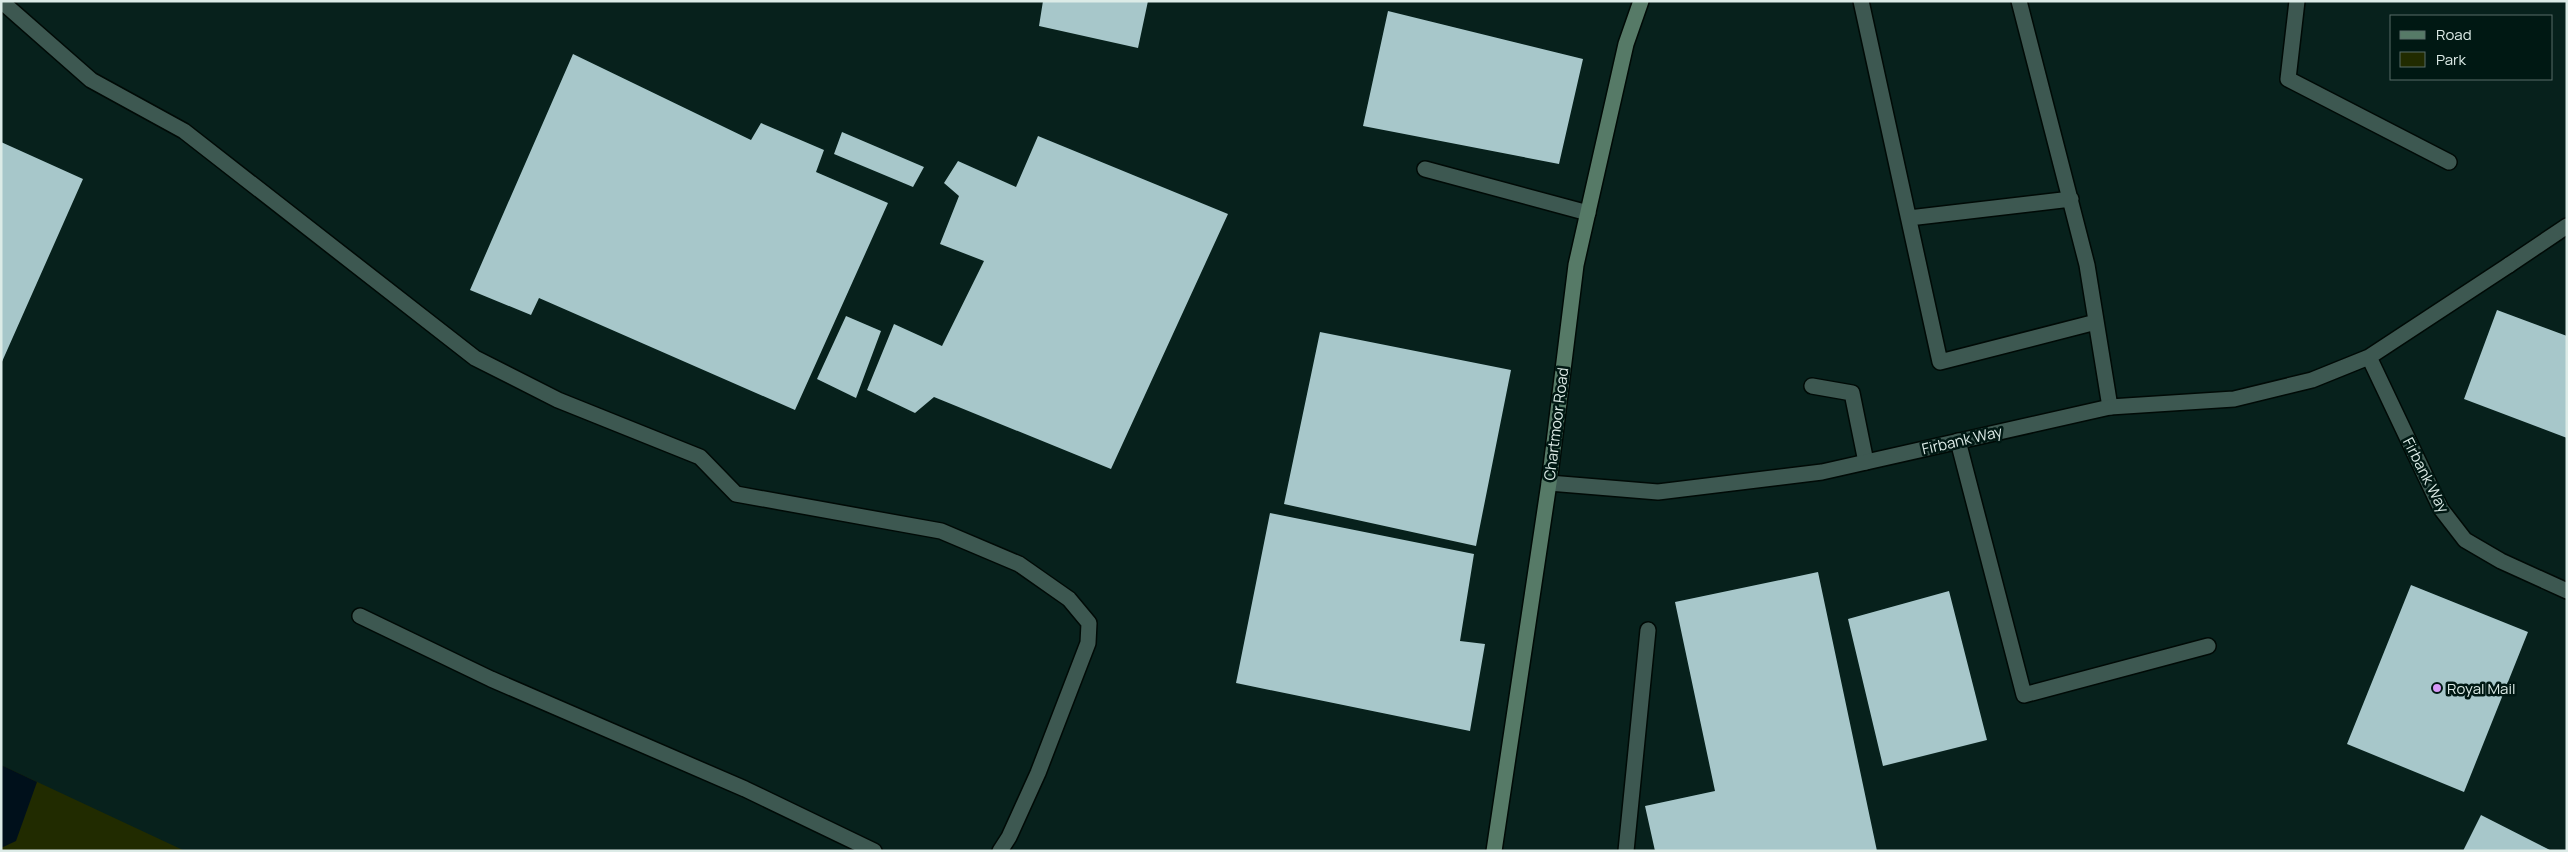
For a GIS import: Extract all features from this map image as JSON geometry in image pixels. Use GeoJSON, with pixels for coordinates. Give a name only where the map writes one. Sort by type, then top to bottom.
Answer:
{"type":"FeatureCollection","features":[{"type":"Feature","properties":{"kind":"street","name":"Chartmoor Road"},"geometry":{"type":"LineString","coordinates":[[1494,851],[1549,483],[1576,265],[1626,44],[1641,1]]}},
{"type":"Feature","properties":{"kind":"street"},"geometry":{"type":"LineString","coordinates":[[1862,1],[1940,362],[2096,322]]}},
{"type":"Feature","properties":{"kind":"street"},"geometry":{"type":"LineString","coordinates":[[2018,1],[2087,265],[2110,407]]}},
{"type":"Feature","properties":{"kind":"street"},"geometry":{"type":"LineString","coordinates":[[2297,1],[2288,79],[2449,162]]}},
{"type":"Feature","properties":{"kind":"street"},"geometry":{"type":"LineString","coordinates":[[1,2],[91,80],[184,131],[474,358],[558,400],[700,457],[736,494],[941,531],[1019,564],[1069,599],[1089,623],[1088,643],[1038,773],[1009,837],[1000,851]]}},
{"type":"Feature","properties":{"kind":"street"},"geometry":{"type":"LineString","coordinates":[[1425,169],[1588,213]]}},
{"type":"Feature","properties":{"kind":"street"},"geometry":{"type":"LineString","coordinates":[[1909,218],[2070,199]]}},
{"type":"Feature","properties":{"kind":"street","name":"Firbank Way"},"geometry":{"type":"LineString","coordinates":[[1549,483],[1658,492],[1822,472],[2110,407],[2234,398],[2312,380],[2369,357],[2567,226]]}},
{"type":"Feature","properties":{"kind":"street","name":"Firbank Way"},"geometry":{"type":"LineString","coordinates":[[2369,357],[2441,509],[2465,540],[2501,561],[2567,591]]}},
{"type":"Feature","properties":{"kind":"street"},"geometry":{"type":"LineString","coordinates":[[1812,386],[1852,393],[1866,462]]}},
{"type":"Feature","properties":{"kind":"street"},"geometry":{"type":"LineString","coordinates":[[1958,441],[2024,695],[2208,646]]}},
{"type":"Feature","properties":{"kind":"street"},"geometry":{"type":"LineString","coordinates":[[360,616],[492,679],[746,788],[874,851]]}},
{"type":"Feature","properties":{"kind":"street"},"geometry":{"type":"LineString","coordinates":[[1626,851],[1648,630]]}},
{"type":"Feature","properties":{"kind":"green space"},"geometry":{"type":"Polygon","coordinates":[[[1,765],[185,851],[1,851],[1,765]]]}},
{"type":"Feature","properties":{"kind":"water"},"geometry":{"type":"Polygon","coordinates":[[[1,765],[37,782],[16,841],[1,848],[1,765]]]}},
{"type":"Feature","properties":{"kind":"building"},"geometry":{"type":"Polygon","coordinates":[[[1043,1],[1148,1],[1138,48],[1039,26],[1043,1]]]}},
{"type":"Feature","properties":{"kind":"building"},"geometry":{"type":"Polygon","coordinates":[[[1388,11],[1583,59],[1559,164],[1363,126],[1388,11]]]}},
{"type":"Feature","properties":{"kind":"building"},"geometry":{"type":"Polygon","coordinates":[[[573,54],[751,140],[761,123],[824,150],[816,172],[888,203],[795,410],[539,298],[531,315],[470,290],[573,54]]]}},
{"type":"Feature","properties":{"kind":"building"},"geometry":{"type":"Polygon","coordinates":[[[842,132],[924,167],[913,187],[834,154],[842,132]]]}},
{"type":"Feature","properties":{"kind":"building"},"geometry":{"type":"Polygon","coordinates":[[[1038,136],[1228,214],[1111,469],[934,397],[915,413],[867,390],[894,324],[942,346],[984,261],[940,244],[959,196],[944,183],[958,161],[1016,187],[1038,136]]]}},
{"type":"Feature","properties":{"kind":"building"},"geometry":{"type":"Polygon","coordinates":[[[1,142],[83,179],[1,364],[1,142]]]}},
{"type":"Feature","properties":{"kind":"building"},"geometry":{"type":"Polygon","coordinates":[[[2497,310],[2567,336],[2567,438],[2464,399],[2497,310]]]}},
{"type":"Feature","properties":{"kind":"building"},"geometry":{"type":"Polygon","coordinates":[[[846,316],[881,331],[856,398],[817,379],[846,316]]]}},
{"type":"Feature","properties":{"kind":"building"},"geometry":{"type":"Polygon","coordinates":[[[1320,332],[1511,370],[1476,546],[1284,504],[1320,332]]]}},
{"type":"Feature","properties":{"kind":"building"},"geometry":{"type":"Polygon","coordinates":[[[1270,513],[1474,554],[1460,641],[1485,644],[1470,731],[1236,683],[1270,513]]]}},
{"type":"Feature","properties":{"kind":"building"},"geometry":{"type":"Polygon","coordinates":[[[1818,572],[1877,851],[1655,851],[1645,806],[1715,791],[1675,602],[1818,572]]]}},
{"type":"Feature","properties":{"kind":"building","name":"Royal Mail"},"geometry":{"type":"Polygon","coordinates":[[[2411,585],[2528,632],[2464,792],[2347,744],[2411,585]]]}},
{"type":"Feature","properties":{"kind":"building"},"geometry":{"type":"Polygon","coordinates":[[[1949,591],[1987,740],[1883,766],[1848,619],[1949,591]]]}},
{"type":"Feature","properties":{"kind":"building"},"geometry":{"type":"Polygon","coordinates":[[[2481,815],[2552,851],[2463,851],[2481,815]]]}},
{"type":"Feature","properties":{"kind":"place","name":"Royal Mail"},"geometry":{"type":"Point","coordinates":[2437,688]}}]}
